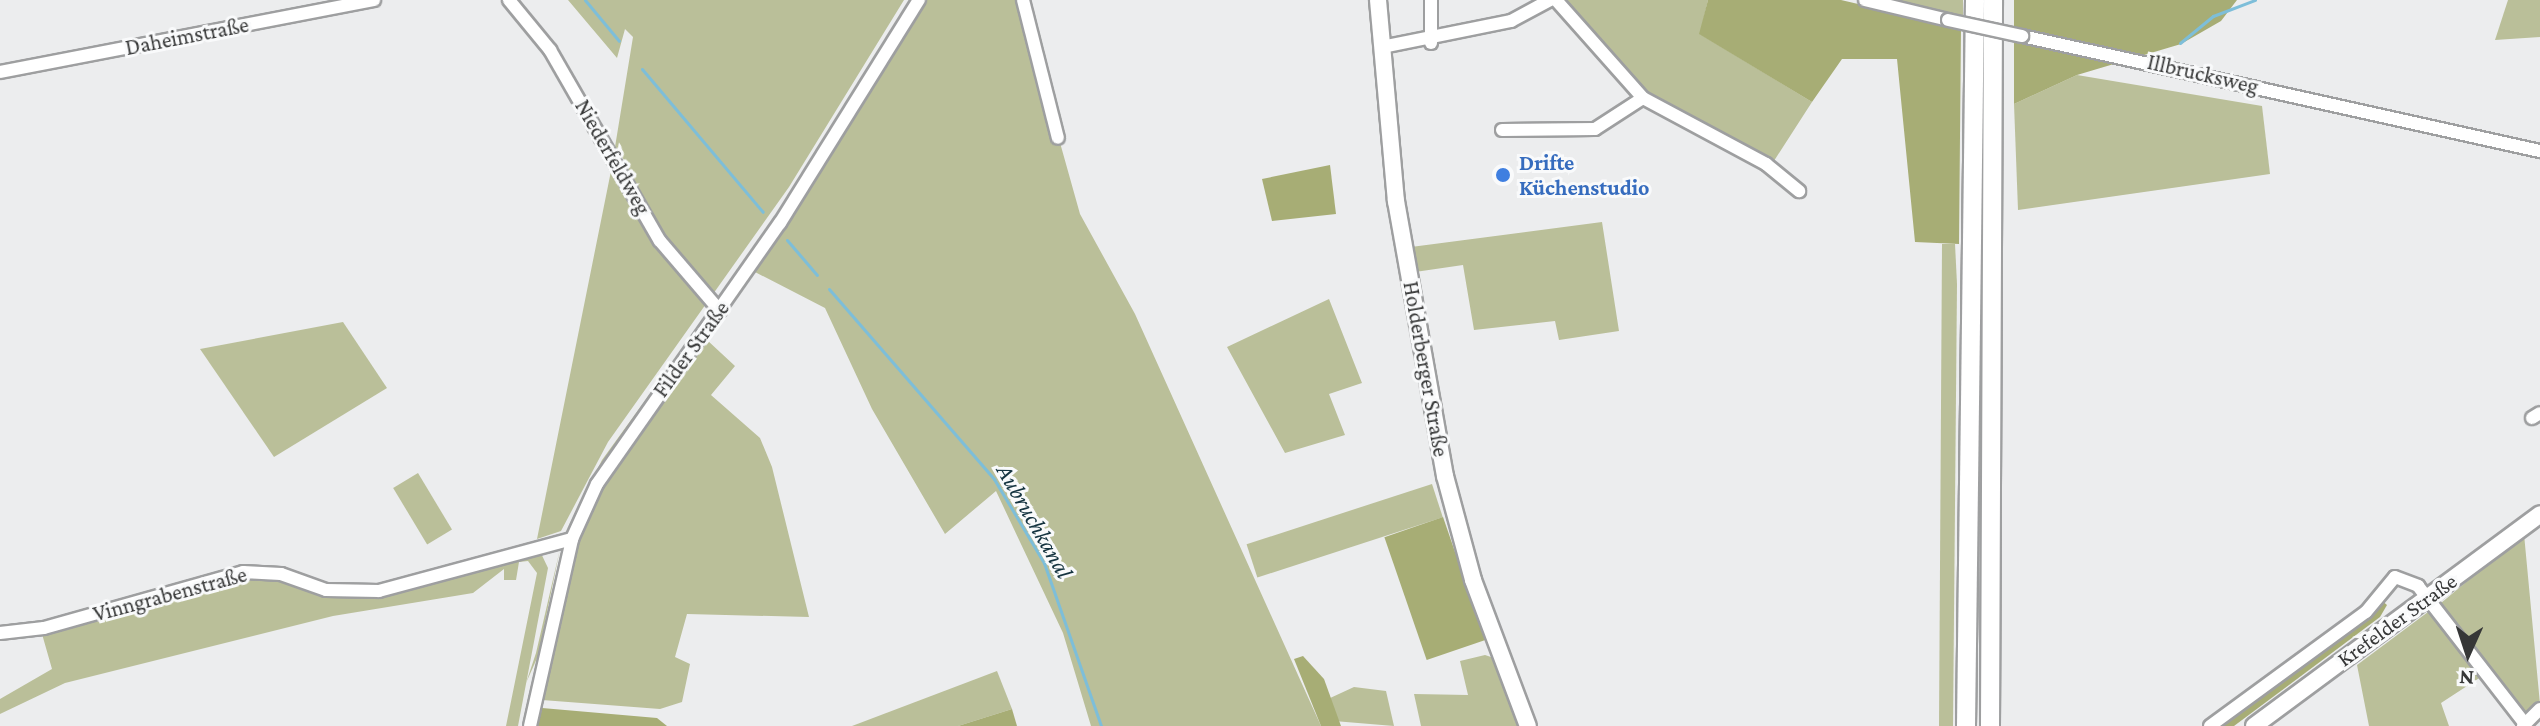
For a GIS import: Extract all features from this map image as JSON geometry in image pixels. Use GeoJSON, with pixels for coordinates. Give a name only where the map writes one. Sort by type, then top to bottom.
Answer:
{"type":"FeatureCollection","features":[{"type":"Feature","properties":{"kind":"highway"},"geometry":{"type":"LineString","coordinates":[[1966,726],[1975,0]]}},
{"type":"Feature","properties":{"kind":"highway"},"geometry":{"type":"LineString","coordinates":[[1990,726],[1993,0]]}},
{"type":"Feature","properties":{"kind":"highway"},"geometry":{"type":"LineString","coordinates":[[1991,674],[1997,726]]}},
{"type":"Feature","properties":{"kind":"main road","name":"Holderberger Straße"},"geometry":{"type":"LineString","coordinates":[[1378,0],[1396,201],[1445,476],[1473,580],[1528,726]]}},
{"type":"Feature","properties":{"kind":"main road","name":"Krefelder Straße"},"geometry":{"type":"LineString","coordinates":[[2254,726],[2540,514]]}},
{"type":"Feature","properties":{"kind":"street","name":"Daheimstraße"},"geometry":{"type":"LineString","coordinates":[[0,72],[374,0]]}},
{"type":"Feature","properties":{"kind":"street","name":"Niederfeldweg"},"geometry":{"type":"LineString","coordinates":[[509,0],[550,50],[660,241],[720,311]]}},
{"type":"Feature","properties":{"kind":"street","name":"Filder Straße"},"geometry":{"type":"LineString","coordinates":[[530,726],[572,539],[617,450],[720,311],[919,0]]}},
{"type":"Feature","properties":{"kind":"street"},"geometry":{"type":"LineString","coordinates":[[1023,0],[1058,138]]}},
{"type":"Feature","properties":{"kind":"street"},"geometry":{"type":"LineString","coordinates":[[1431,0],[1431,43]]}},
{"type":"Feature","properties":{"kind":"street"},"geometry":{"type":"LineString","coordinates":[[1382,47],[1431,43],[1511,21],[1550,0]]}},
{"type":"Feature","properties":{"kind":"street"},"geometry":{"type":"LineString","coordinates":[[1556,0],[1643,98],[1766,164],[1799,191]]}},
{"type":"Feature","properties":{"kind":"street","name":"Illbrucksweg"},"geometry":{"type":"LineString","coordinates":[[1865,0],[2540,151]]}},
{"type":"Feature","properties":{"kind":"street"},"geometry":{"type":"LineString","coordinates":[[1502,130],[1595,129],[1643,98]]}},
{"type":"Feature","properties":{"kind":"street","name":"Vinngrabenstraße"},"geometry":{"type":"LineString","coordinates":[[0,633],[44,628],[243,572],[281,574],[326,590],[379,591],[572,539]]}},
{"type":"Feature","properties":{"kind":"street"},"geometry":{"type":"LineString","coordinates":[[2210,726],[2366,612],[2383,584],[2406,577],[2427,597],[2524,725],[2540,709]]}},
{"type":"Feature","properties":{"kind":"green space"},"geometry":{"type":"Polygon","coordinates":[[[568,0],[904,0],[789,187],[608,442],[561,531],[537,539],[612,166],[625,179],[629,167],[615,147],[633,37],[625,29],[617,58],[568,0]]]}},
{"type":"Feature","properties":{"kind":"green space"},"geometry":{"type":"Polygon","coordinates":[[[927,0],[1020,0],[1080,214],[1135,314],[1321,726],[1091,726],[1063,633],[996,491],[945,534],[872,409],[825,308],[755,272],[927,0]]]}},
{"type":"Feature","properties":{"kind":"green space"},"geometry":{"type":"Polygon","coordinates":[[[1561,0],[1708,0],[1700,34],[1812,102],[1772,164],[1645,95],[1561,0]]]}},
{"type":"Feature","properties":{"kind":"green space"},"geometry":{"type":"Polygon","coordinates":[[[1708,0],[1841,0],[1961,28],[1959,244],[1915,242],[1897,59],[1842,59],[1812,102],[1699,34],[1708,0]]]}},
{"type":"Feature","properties":{"kind":"green space"},"geometry":{"type":"Polygon","coordinates":[[[1885,0],[1963,0],[1963,17],[1885,0]]]}},
{"type":"Feature","properties":{"kind":"green space"},"geometry":{"type":"Polygon","coordinates":[[[2014,0],[2237,0],[2221,21],[2181,44],[2077,75],[2014,104],[2014,0]]]}},
{"type":"Feature","properties":{"kind":"green space"},"geometry":{"type":"Polygon","coordinates":[[[2508,0],[2540,0],[2540,37],[2495,40],[2508,0]]]}},
{"type":"Feature","properties":{"kind":"green space"},"geometry":{"type":"Polygon","coordinates":[[[2077,75],[2262,106],[2270,174],[2018,210],[2014,104],[2077,75]]]}},
{"type":"Feature","properties":{"kind":"green space"},"geometry":{"type":"Polygon","coordinates":[[[1330,165],[1336,214],[1272,221],[1262,179],[1330,165]]]}},
{"type":"Feature","properties":{"kind":"green space"},"geometry":{"type":"Polygon","coordinates":[[[1602,222],[1619,331],[1559,340],[1555,321],[1474,330],[1463,265],[1415,272],[1411,247],[1602,222]]]}},
{"type":"Feature","properties":{"kind":"green space"},"geometry":{"type":"Polygon","coordinates":[[[1942,244],[1955,244],[1957,284],[1953,726],[1939,726],[1942,244]]]}},
{"type":"Feature","properties":{"kind":"green space"},"geometry":{"type":"Polygon","coordinates":[[[1329,299],[1362,383],[1329,394],[1345,435],[1285,453],[1227,347],[1329,299]]]}},
{"type":"Feature","properties":{"kind":"green space"},"geometry":{"type":"Polygon","coordinates":[[[710,311],[602,464],[567,529],[602,460],[710,311]]]}},
{"type":"Feature","properties":{"kind":"green space"},"geometry":{"type":"Polygon","coordinates":[[[343,322],[387,388],[274,457],[200,349],[343,322]]]}},
{"type":"Feature","properties":{"kind":"green space"},"geometry":{"type":"Polygon","coordinates":[[[707,340],[735,366],[711,395],[760,438],[772,467],[809,617],[687,614],[675,657],[690,664],[682,702],[660,709],[542,700],[576,540],[602,485],[707,340]]]}},
{"type":"Feature","properties":{"kind":"green space"},"geometry":{"type":"Polygon","coordinates":[[[418,473],[452,530],[427,545],[393,488],[418,473]]]}},
{"type":"Feature","properties":{"kind":"green space"},"geometry":{"type":"Polygon","coordinates":[[[1432,484],[1443,517],[1257,578],[1247,544],[1432,484]]]}},
{"type":"Feature","properties":{"kind":"green space"},"geometry":{"type":"Polygon","coordinates":[[[1443,517],[1485,640],[1427,660],[1384,537],[1443,517]]]}},
{"type":"Feature","properties":{"kind":"green space"},"geometry":{"type":"Polygon","coordinates":[[[2524,534],[2540,704],[2525,716],[2487,673],[2441,703],[2449,726],[2369,726],[2357,665],[2428,612],[2469,652],[2441,603],[2524,534]]]}},
{"type":"Feature","properties":{"kind":"green space"},"geometry":{"type":"Polygon","coordinates":[[[538,547],[548,568],[518,726],[506,726],[537,573],[528,561],[519,562],[516,580],[504,580],[504,569],[473,593],[333,616],[65,683],[0,714],[0,699],[52,669],[42,634],[262,573],[356,596],[538,547]]]}},
{"type":"Feature","properties":{"kind":"green space"},"geometry":{"type":"Polygon","coordinates":[[[560,549],[538,656],[526,683],[536,653],[560,549]]]}},
{"type":"Feature","properties":{"kind":"green space"},"geometry":{"type":"Polygon","coordinates":[[[2381,600],[2387,605],[2380,617],[2234,726],[2219,726],[2381,600]]]}},
{"type":"Feature","properties":{"kind":"green space"},"geometry":{"type":"Polygon","coordinates":[[[1485,655],[1494,658],[1522,726],[1421,726],[1414,694],[1468,695],[1460,661],[1485,655]]]}},
{"type":"Feature","properties":{"kind":"green space"},"geometry":{"type":"Polygon","coordinates":[[[1303,656],[1324,679],[1341,726],[1321,726],[1294,659],[1303,656]]]}},
{"type":"Feature","properties":{"kind":"green space"},"geometry":{"type":"Polygon","coordinates":[[[997,671],[1012,709],[958,726],[852,726],[997,671]]]}},
{"type":"Feature","properties":{"kind":"green space"},"geometry":{"type":"Polygon","coordinates":[[[1354,687],[1386,691],[1394,726],[1334,721],[1328,699],[1354,687]]]}},
{"type":"Feature","properties":{"kind":"green space"},"geometry":{"type":"Polygon","coordinates":[[[542,708],[657,718],[667,726],[538,726],[542,708]]]}},
{"type":"Feature","properties":{"kind":"green space"},"geometry":{"type":"Polygon","coordinates":[[[1012,709],[1017,726],[958,726],[1012,709]]]}},
{"type":"Feature","properties":{"kind":"waterway","name":"Aubruchkanal"},"geometry":{"type":"LineString","coordinates":[[585,0],[619,41]]}},
{"type":"Feature","properties":{"kind":"waterway"},"geometry":{"type":"LineString","coordinates":[[2180,43],[2213,16],[2255,0]]}},
{"type":"Feature","properties":{"kind":"waterway","name":"Aubruchkanal"},"geometry":{"type":"LineString","coordinates":[[642,69],[763,212]]}},
{"type":"Feature","properties":{"kind":"waterway","name":"Aubruchkanal"},"geometry":{"type":"LineString","coordinates":[[787,240],[817,275]]}},
{"type":"Feature","properties":{"kind":"waterway","name":"Aubruchkanal"},"geometry":{"type":"LineString","coordinates":[[829,289],[994,479],[1044,563],[1101,726]]}},
{"type":"Feature","properties":{"kind":"place","name":"Drifte Küchenstudio"},"geometry":{"type":"Point","coordinates":[1503,175]}}]}
